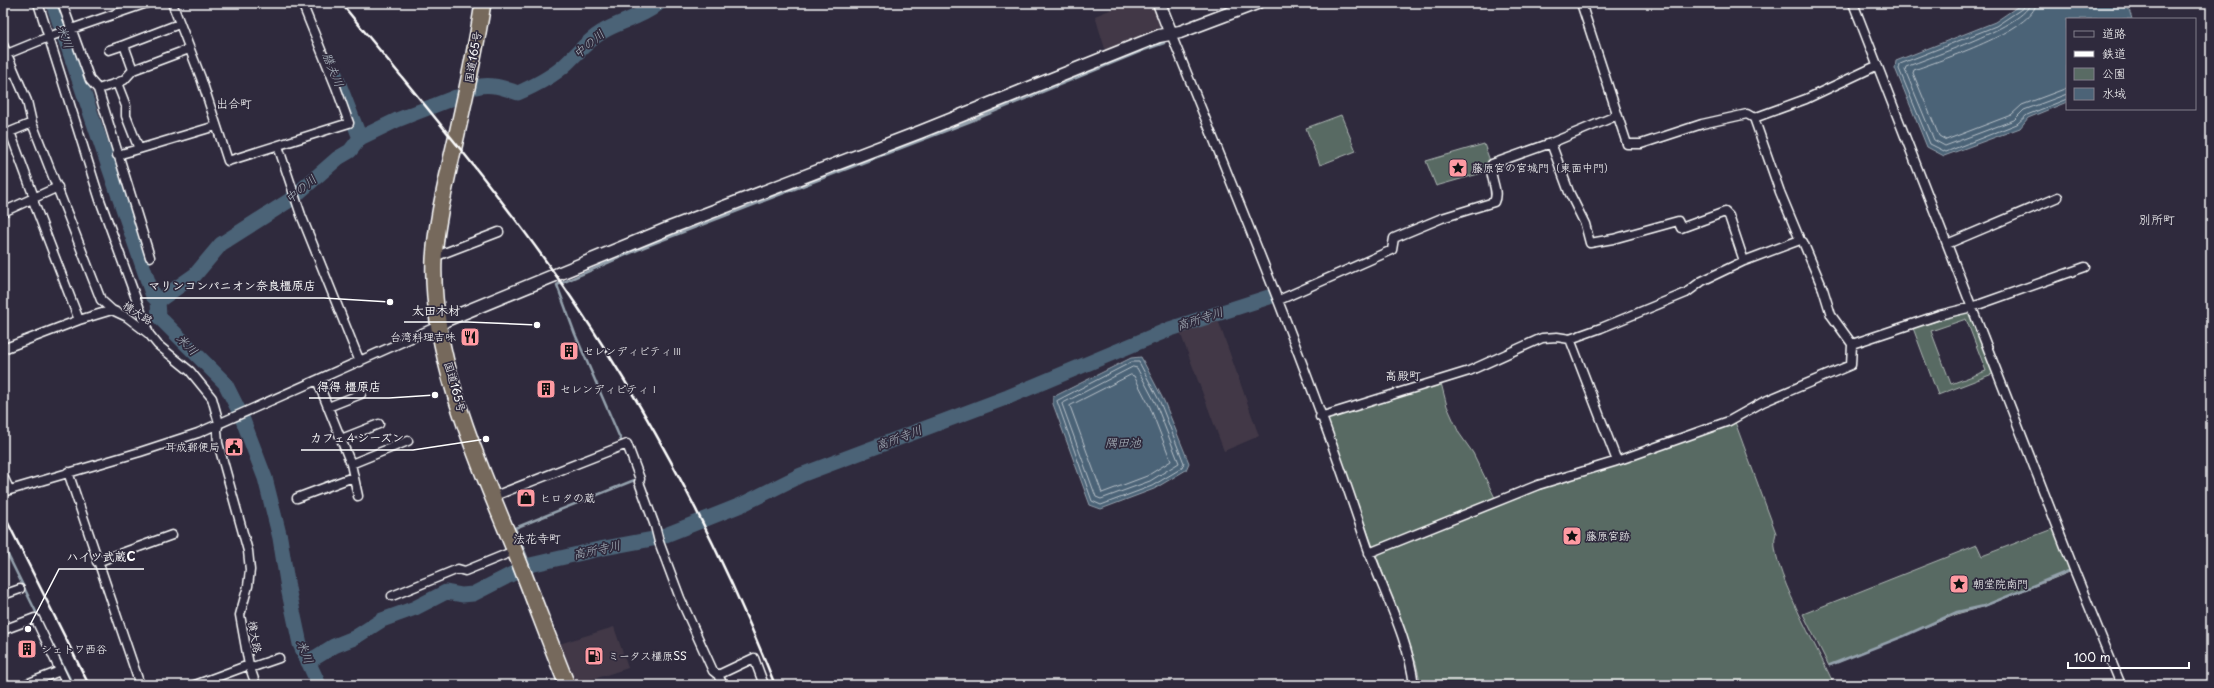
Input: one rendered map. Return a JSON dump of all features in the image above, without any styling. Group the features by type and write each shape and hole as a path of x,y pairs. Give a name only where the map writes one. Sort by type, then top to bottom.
{"highway":[{"name":"国道165号","path":"483,3 471,77 445,192 434,258 434,294 438,326 451,378 492,497 567,685"}],"street":[{"path":"38,3 50,37 100,200 149,334"},
{"path":"62,3 70,29 90,80 98,89 117,155 150,257"},
{"path":"7,54 70,29 147,3"},
{"path":"172,3 179,24 202,78 228,161 349,123 302,3"},
{"path":"1159,3 1261,260 1279,300 1320,417 1348,489 1369,553 1411,661 1414,685"},
{"path":"3,476 6,491 140,452 198,432 360,362 438,326 446,320 672,227 920,132 1159,36 1180,32 1257,3"},
{"path":"1369,553 1538,485 1617,461 1729,421 1775,396 1851,365 1852,344 1831,315 1812,262 1803,242 1800,240 1780,192 1754,118 1747,114 1702,124 1641,144 1627,144 1580,3"},
{"path":"1854,3 1876,66 1972,307 2072,565 2121,685"},
{"path":"108,50 179,24"},
{"name":"横大路","path":"3,45 27,101 32,123 101,300 112,310 127,317 149,334 158,345 190,371 212,398 219,423 217,430 218,443 245,539 250,570 248,586 240,615 249,667 256,685"},
{"path":"124,45 133,70"},
{"path":"98,89 124,80 133,70 189,49"},
{"path":"1754,118 1806,99 1876,66"},
{"path":"3,76 14,71"},
{"path":"117,83 126,106 126,116 139,149"},
{"path":"1279,300 1392,250 1394,238 1442,218 1494,202 1497,197 1490,169 1492,164 1551,143 1611,118 1616,114"},
{"path":"32,123 10,132 34,197 34,203 78,320"},
{"path":"117,155 216,126"},
{"path":"1551,143 1569,192 1576,207 1579,208 1590,243 1613,239 1678,221 1680,228 1725,212 1729,216 1744,261"},
{"path":"278,146 301,215 360,362"},
{"path":"3,212 58,187"},
{"path":"1947,244 2058,197"},
{"path":"434,258 499,232"},
{"path":"1320,417 1469,371 1542,338 1557,337 1570,339 1630,317 1686,293 1702,281 1744,261 1800,240"},
{"path":"1852,344 1939,315 1972,307 2085,267"},
{"path":"3,349 78,320 112,310"},
{"path":"1570,339 1617,461"},
{"path":"317,380 351,464 358,496"},
{"path":"328,407 361,394"},
{"path":"341,439 379,424"},
{"path":"351,464 408,441"},
{"path":"492,497 627,444 640,479 639,482 658,538 680,598 713,671 718,675 723,685"},
{"path":"68,472 97,562 140,685"},
{"path":"297,498 354,477"},
{"path":"97,562 172,535"},
{"path":"392,596 458,569 465,571 514,550"},
{"path":"3,595 20,588"},
{"path":"3,630 35,618 67,685"},
{"path":"195,685 279,658"},
{"path":"718,675 754,658 764,685"},
{"path":"24,685 60,671"}],"shaded area":[{"path":"1127,3 1154,3 1161,23 1157,31 1106,52 1095,16"},
{"path":"1218,320 1259,436 1224,451 1180,332"},
{"name":"ミータス橿原SS","path":"614,627 628,668 575,685 559,644"}],"green space":[{"path":"1341,115 1356,151 1320,165 1306,128"},
{"name":"藤原宮の宮城門（東面中門）","path":"1484,144 1490,161 1489,171 1436,186 1426,161"},
{"path":"1971,311 1995,373 1938,395 1913,328","holes":["1966,319 1986,371 1951,384 1931,331"]},
{"name":"藤原宮跡","path":"1441,383 1447,406 1459,433 1473,453 1498,504 1735,422 1776,533 1775,546 1786,585 1834,685 1421,685 1416,663 1327,422 1329,417"},
{"name":"朝堂院南門","path":"2055,528 2072,571 1983,607 1960,613 1829,666 1803,614 1977,545 1982,556"}],"water":[{"path":"2023,3 2127,3 2132,18 2066,18 2066,102 2028,118 2020,128 1944,156 1927,147 1895,68 1896,61 1995,22"},
{"name":"隅田池","path":"1141,357 1164,401 1189,463 1186,470 1154,489 1101,509 1090,505 1053,404 1053,397 1131,358"}],"waterway":[{"name":"米川","path":"53,3 153,296 158,301 159,317 225,383 241,415 265,478 280,538 288,588 300,644 319,685"},
{"name":"中の川","path":"476,87 492,86 518,93 543,81 560,69 587,43 602,32 646,12 659,3"},
{"path":"623,445 575,334 557,285 644,247 971,121 1164,43"},
{"name":"膳夫川","path":"335,74 360,138"},
{"name":"中の川","path":"158,301 195,275 221,244 290,200 338,158 350,151 360,138 397,120 456,97"},
{"name":"高所寺川","path":"526,566 599,549 658,538 741,505 801,475 1008,397 1170,329 1269,297"},
{"path":"530,565 515,528 637,479"},
{"path":"3,545 39,618"},
{"path":"1830,665 1904,636 1957,612 1984,606 2071,570"},
{"name":"高所寺川","path":"308,662 334,646 354,638 382,620 415,608 446,592 462,595 473,594 516,572"},
{"path":"44,628 73,685"}],"railway":[{"path":"341,3 433,114 522,228 577,306 606,351 661,443 686,490 733,586 775,685"},
{"path":"3,513 89,685"}],"place":[{"name":"藤原宮の宮城門（東面中門）","path":"1458,168"},
{"name":"マリンコンパニオン奈良橿原店","path":"390,302"},
{"name":"太田木材","path":"537,325"},
{"name":"台湾料理吉味","path":"470,337"},
{"name":"セレンディピティⅢ","path":"569,351"},
{"name":"セレンディピティⅠ","path":"546,389"},
{"name":"得得 橿原店","path":"435,395"},
{"name":"カフェ４シーズン","path":"486,439"},
{"name":"耳成郵便局","path":"234,447"},
{"name":"ヒロタの蔵","path":"526,498"},
{"name":"藤原宮跡","path":"1572,536"},
{"name":"朝堂院南門","path":"1959,584"},
{"name":"ハイツ武蔵C","path":"28,629"},
{"name":"シェトワ西谷","path":"27,649"},
{"name":"ミータス橿原SS","path":"594,656"}],"district":[{"name":"出合町","path":"234,104"},
{"name":"別所町","path":"2157,220"},
{"name":"高殿町","path":"1403,376"},
{"name":"法花寺町","path":"537,539"}]}
